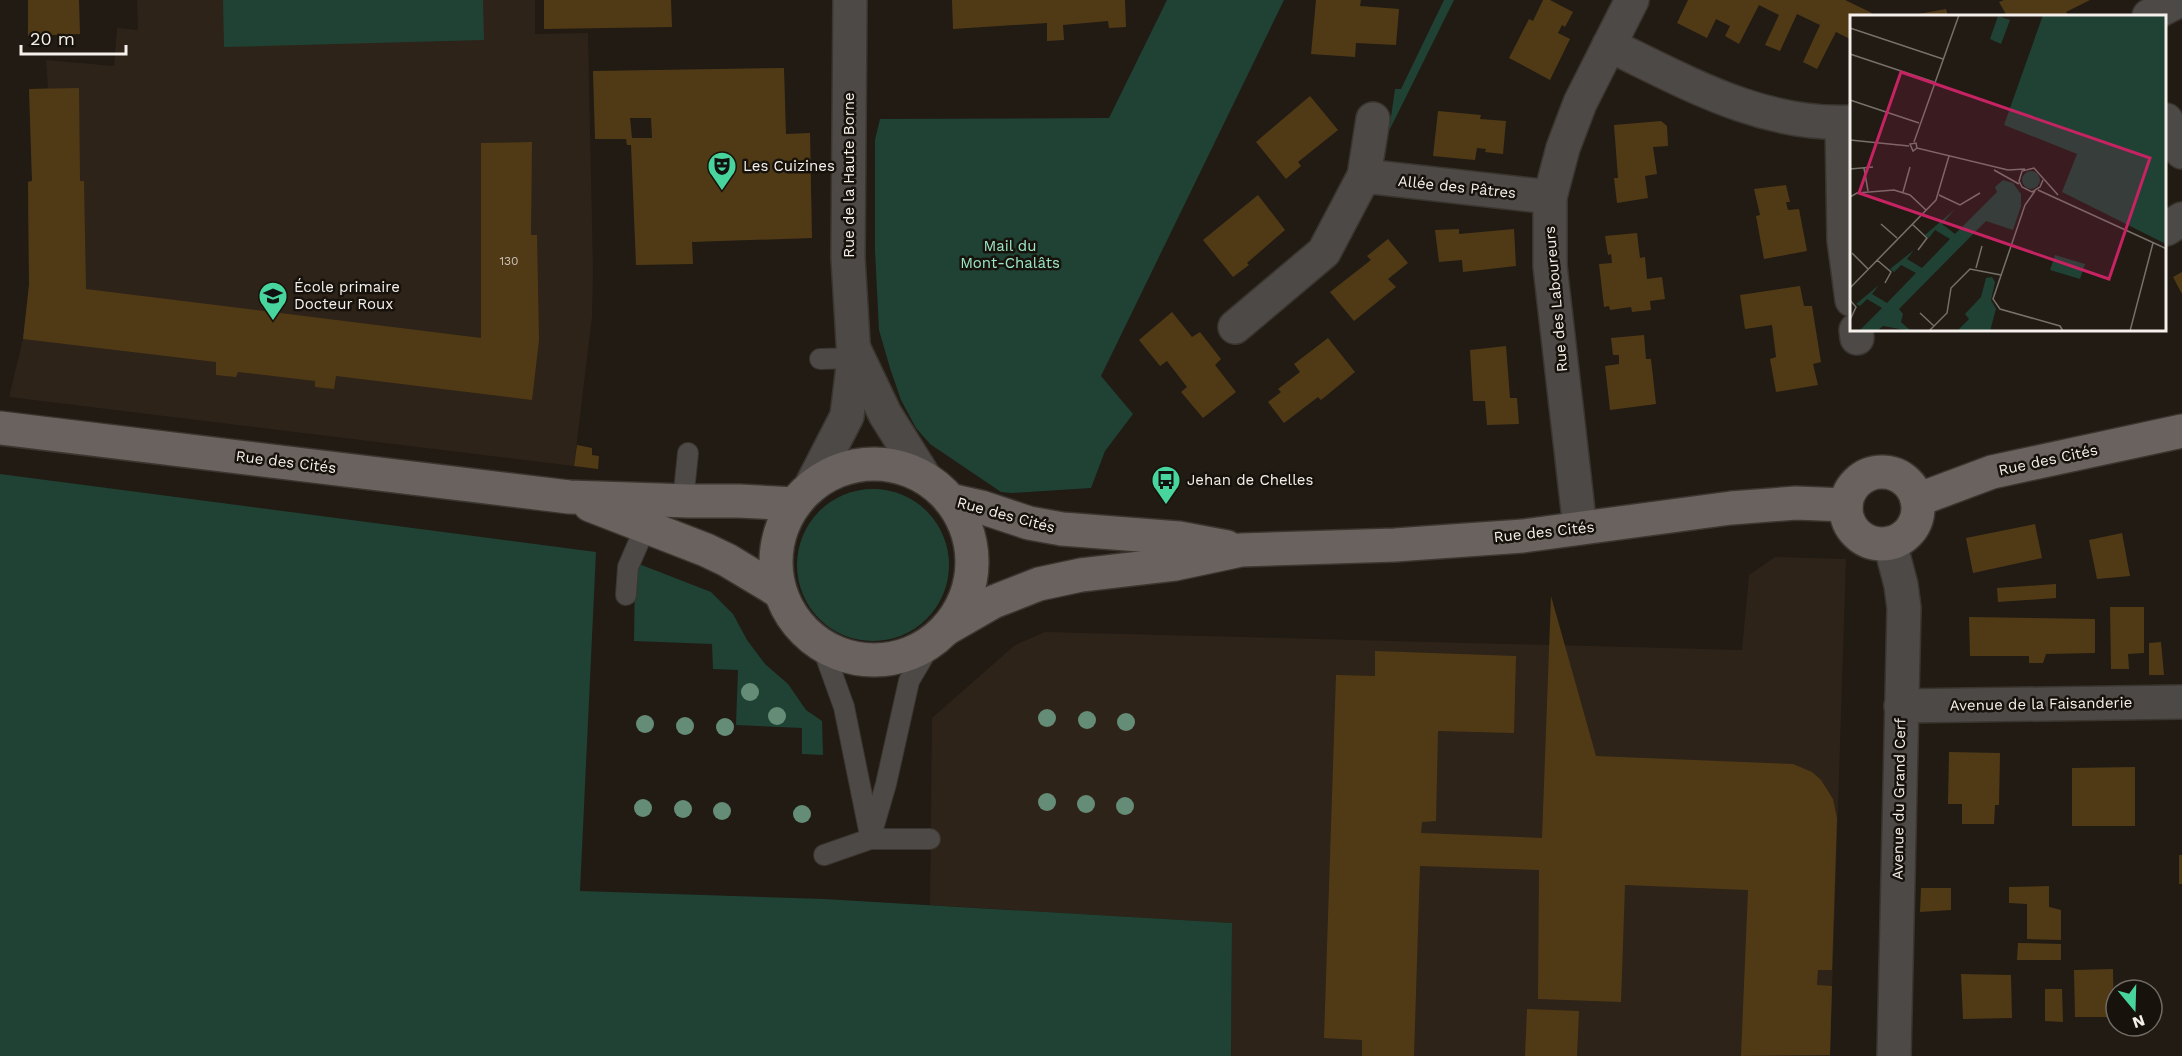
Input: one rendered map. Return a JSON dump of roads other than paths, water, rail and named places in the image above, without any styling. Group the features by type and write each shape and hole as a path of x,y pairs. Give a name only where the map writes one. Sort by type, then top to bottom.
{"street":[{"name":"Rue de la Haute Borne","path":"803,496 848,416 854,354 848,258 850,0"},
{"name":"Rue des Laboureurs","path":"1580,528 1550,266 1550,197 1575,114 1632,0"},
{"path":"2151,15 2180,0"},
{"path":"1609,45 1725,100 1753,110 1804,120 1847,123 1850,270"},
{"path":"1235,327 1324,252 1364,177 1373,119"},
{"path":"2167,122 2182,152"},
{"name":"Allée des Pâtres","path":"1364,177 1550,197"},
{"path":"2167,228 2182,219"},
{"name":"Rue de la Haute Borne","path":"854,354 885,414 924,478"},
{"name":"Rue des Cités","path":"0,428 572,497 739,501 803,496"},
{"name":"Rue des Cités","path":"1917,500 1992,472 2182,431"},
{"path":"866,465 896,467 924,478 939,488 950,500 965,524 972,551 971,579 962,606 939,635 907,655 878,661 849,657 822,646 804,631 790,613 780,592 776,561 781,531 803,496 836,472 866,465"},
{"path":"1885,472 1906,481 1917,500 1918,513 1914,525 1906,535 1890,543 1871,543 1860,538 1847,517 1848,494 1854,484 1874,473 1885,472"},
{"name":"Rue des Cités","path":"572,497 727,560 780,592"},
{"name":"Rue des Cités","path":"950,500 981,507 1029,523 1062,529 1179,538 1241,550"},
{"name":"Rue des Cités","path":"939,635 993,602 1039,584 1081,575 1175,564 1241,550 1395,545 1523,536 1731,508 1796,503 1846,505"},
{"name":"Avenue du Grand Cerf","path":"1890,543 1901,585 1904,608 1894,1056"},
{"name":"Avenue de la Faisanderie","path":"1901,706 2182,702"}],"lane":[{"path":"820,359 854,354"},
{"path":"683,501 688,453"},
{"path":"626,595 628,567 645,528"},
{"path":"870,838 886,784 909,681 939,635"},
{"path":"822,646 844,707 870,838"},
{"path":"824,855 870,838 930,839"}],"place":[{"name":"Les Cuizines","path":"722,192"},
{"name":"École primaire Docteur Roux","path":"273,322"},
{"name":"Jehan de Chelles","path":"1166,506"}],"park label":[{"name":"Mail du Mont-Chalâts","path":"1010,254"}]}
